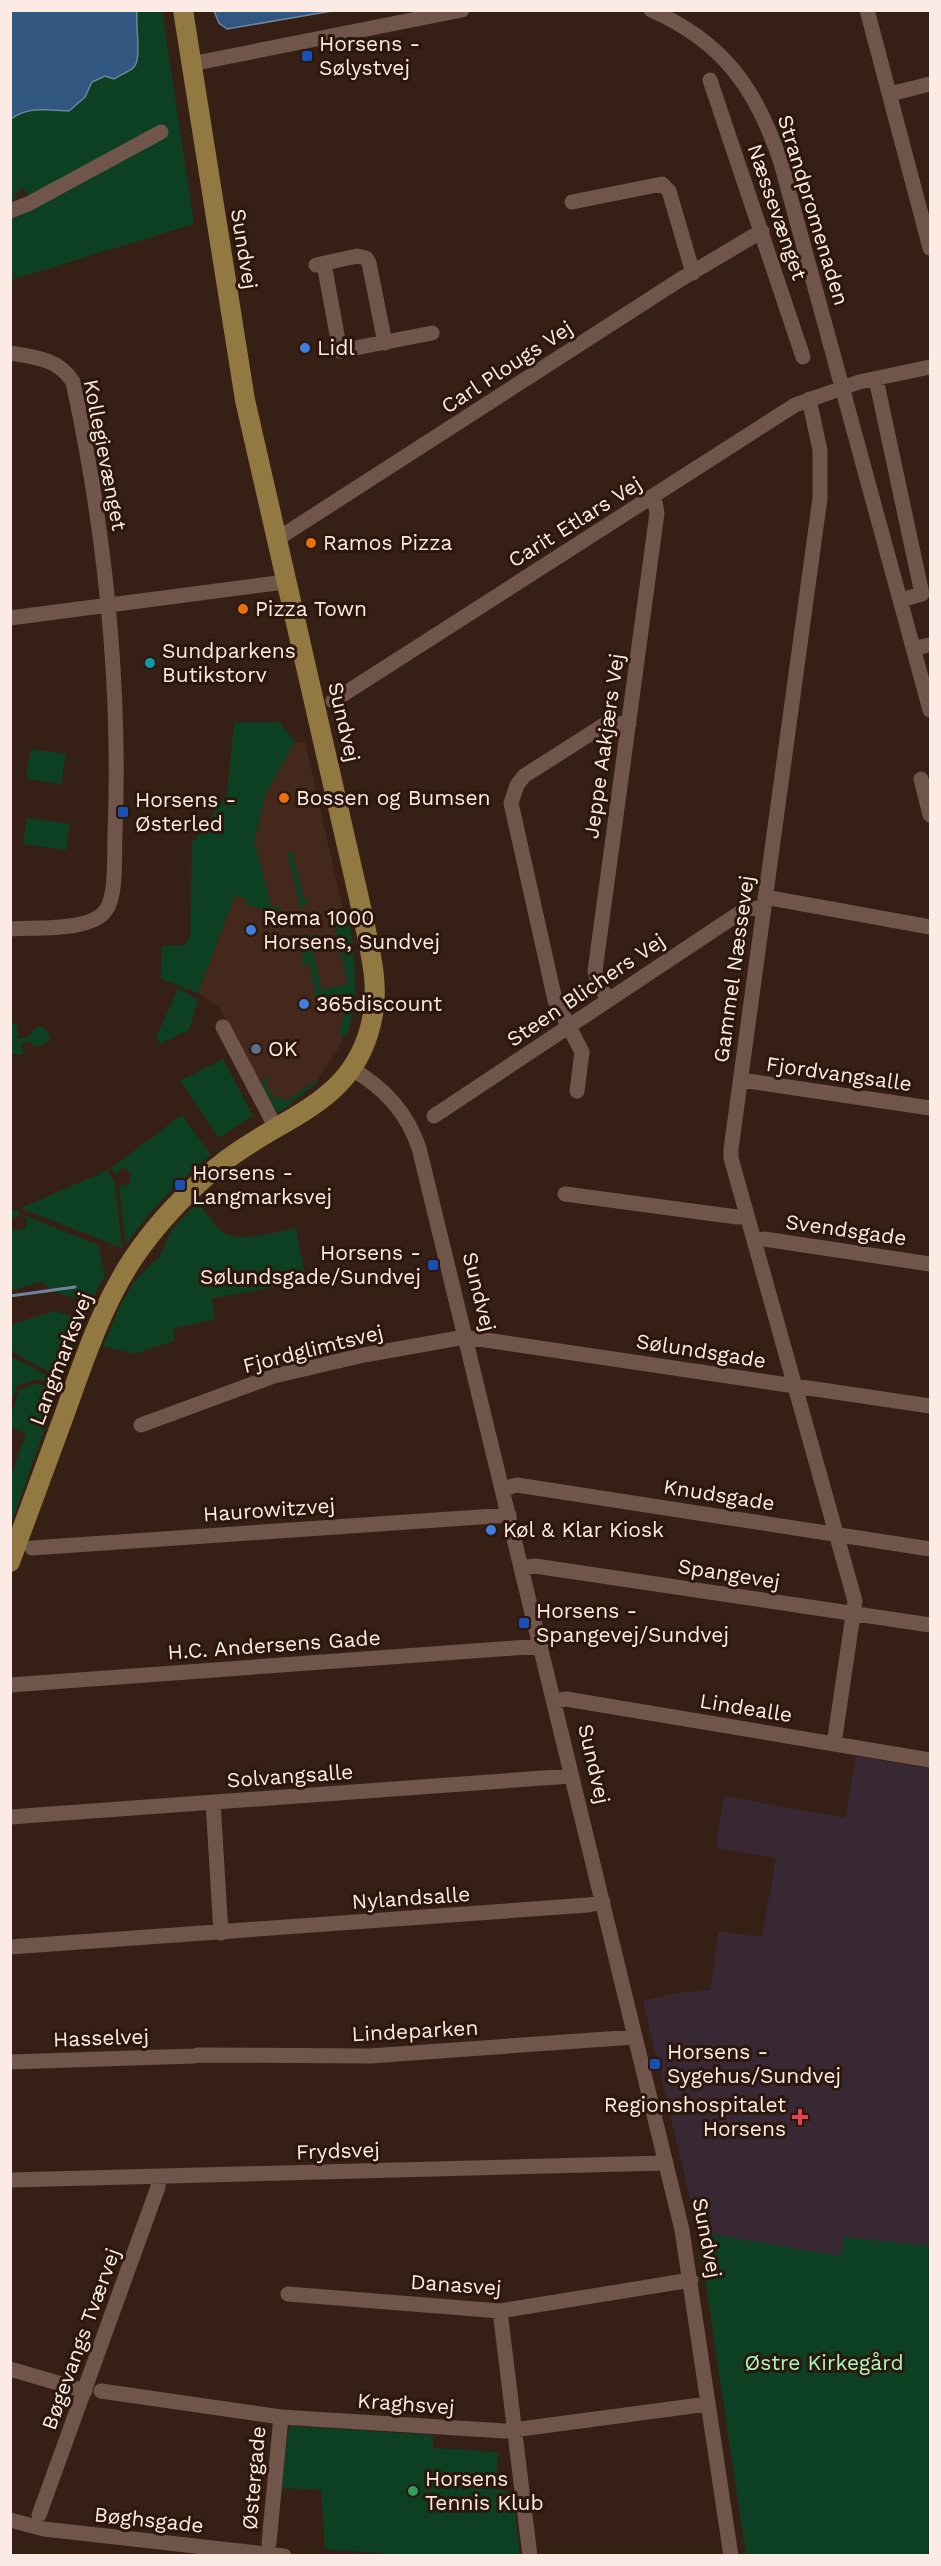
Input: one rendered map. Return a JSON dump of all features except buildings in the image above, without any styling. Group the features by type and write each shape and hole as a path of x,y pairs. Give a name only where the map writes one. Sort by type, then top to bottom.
{"main road":[{"name":"Sundvej","path":"183,10 245,400 274,537 316,706 363,916 375,987 369,1033 352,1069"},
{"name":"Langmarksvej","path":"10,1562 99,1320 116,1287 155,1230 193,1187 226,1160 312,1108 352,1069"}],"street":[{"path":"191,64 462,10"},
{"path":"867,10 930,248"},
{"name":"Strandpromenaden","path":"656,13 697,36 722,56 754,96 771,133 782,163 930,710"},
{"name":"Næssevænget","path":"710,80 803,357"},
{"path":"890,94 930,84"},
{"path":"10,211 28,204 161,132"},
{"path":"572,202 662,184 669,191 693,273"},
{"name":"Carl Plougs Vej","path":"274,537 285,534 309,519 762,231"},
{"path":"385,343 369,263 366,258 357,256 320,265 340,351 385,343 432,333"},
{"name":"Kollegievænget","path":"10,353 45,359 67,372 73,382 94,495 109,605 116,732 116,808 110,901 100,917 83,925 10,929"},
{"path":"843,387 930,367"},
{"path":"876,379 922,594 901,600"},
{"name":"Carit Etlars Vej","path":"333,701 795,405 843,387"},
{"name":"Gammel Næssevej","path":"809,399 820,450 822,482 731,1158 855,1601 834,1744"},
{"name":"Jeppe Aakjærs Vej","path":"608,999 598,985 595,971 657,513 654,496"},
{"path":"10,618 285,582"},
{"path":"914,648 930,645"},
{"path":"577,1091 582,1052 553,993 511,811 512,795 524,776 602,726 614,723 629,724"},
{"path":"921,779 930,815"},
{"path":"764,903 930,927"},
{"name":"Steen Blichers Vej","path":"434,1116 744,910 764,903"},
{"path":"223,1027 276,1128"},
{"name":"Sundvej","path":"352,1069 370,1080 392,1100 405,1116 414,1135 522,1568 666,2163 691,2280 731,2556"},
{"name":"Fjordvangsalle","path":"741,1080 930,1108"},
{"path":"565,1194 737,1217 747,1216"},
{"name":"Svendsgade","path":"755,1241 764,1239 930,1264"},
{"name":"Sølundsgade","path":"465,1337 930,1406"},
{"name":"Fjordglimtsvej","path":"141,1425 274,1376 364,1355 465,1337"},
{"name":"Knudsgade","path":"502,1489 517,1485 930,1549"},
{"name":"Haurowitzvej","path":"32,1548 509,1515"},
{"name":"Spangevej","path":"522,1568 535,1566 930,1625"},
{"name":"H.C. Andersens Gade","path":"10,1685 541,1646"},
{"name":"Lindealle","path":"554,1701 566,1699 930,1760"},
{"name":"Solvangsalle","path":"10,1817 572,1776"},
{"path":"213,1803 221,1933"},
{"name":"Nylandsalle","path":"10,1947 221,1933 603,1902"},
{"name":"Lindeparken","path":"195,2056 370,2056 635,2037"},
{"name":"Hasselvej","path":"10,2062 195,2056"},
{"name":"Frydsvej","path":"10,2180 666,2163"},
{"name":"Bøgevangs Tværvej","path":"39,2515 158,2187 158,2177"},
{"name":"Danasvej","path":"288,2294 500,2311 691,2280"},
{"path":"500,2311 530,2556"},
{"path":"10,2369 84,2391"},
{"name":"Kraghsvej","path":"101,2391 281,2417 515,2431 708,2404"},
{"name":"Østergade","path":"273,2552 281,2417"},
{"name":"Bøghsgade","path":"10,2520 44,2529 273,2552"}],"shaded area":[{"path":"305,741 351,946 345,1032 338,1049 315,1083 282,1108 273,1106 219,1007 198,993 253,848 266,793 293,744"},
{"name":"Regionshospitalet Horsens","path":"856,1756 930,1769 930,2246 845,2237 842,2256 698,2232 643,2001 677,1993 710,1990 719,1931 762,1937 776,1858 716,1848 724,1796 845,1818"}],"green space":[{"path":"11,11 162,11 194,224 11,280 10,217 33,208 24,188 15,193 17,198 11,204"},
{"path":"279,722 295,742 266,793 253,847 256,845 271,907 279,906 280,912 272,909 270,912 245,904 246,899 235,895 198,993 161,979 162,946 185,945 190,937 192,841 195,840 227,794 234,723"},
{"path":"31,749 66,754 61,784 26,779"},
{"path":"27,818 70,824 66,850 23,844"},
{"path":"292,851 304,899 311,898 301,909 287,852"},
{"path":"343,907 347,914 352,937 355,979 354,1004 347,1036 339,1034 345,1012 342,1011 343,1006 314,997 315,991 309,964 301,966 303,955 297,948 310,934 316,934 317,937 310,939 322,990 348,984 332,916 326,917 324,914"},
{"path":"178,988 198,1000 189,1030 161,1044 156,1038"},
{"path":"10,1021 18,1025 18,1039 28,1037 36,1027 46,1029 50,1038 48,1042 38,1047 27,1041 21,1045 24,1052 22,1055 11,1054"},
{"path":"223,1059 253,1116 219,1138 180,1081"},
{"path":"275,1075 265,1082 275,1100 282,1096 286,1102 315,1080 317,1083 280,1112 276,1111 262,1084 263,1080"},
{"path":"182,1115 211,1155 165,1196 126,1244 119,1186 129,1184 131,1178 128,1170 122,1167 116,1175 111,1168"},
{"path":"108,1170 115,1183 122,1248 21,1208"},
{"path":"198,1202 218,1228 233,1236 250,1237 296,1228 306,1282 212,1298 215,1319 173,1329 174,1341 133,1354 103,1346 120,1306 134,1282 156,1259 158,1260 171,1231"},
{"path":"17,1209 20,1216 11,1218 11,1210"},
{"path":"23,1215 98,1245 105,1275 92,1299 64,1295 46,1286 42,1281 11,1291 11,1225 15,1231 25,1229 27,1221"},
{"path":"54,1311 83,1319 62,1379 11,1351 11,1325"},
{"path":"11,1357 60,1383 36,1379 17,1386 11,1403"},
{"path":"37,1383 57,1394 11,1524 11,1476 26,1433 11,1427 11,1415 19,1390"},
{"name":"Østre Kirkegård","path":"698,2232 841,2256 844,2237 930,2246 930,2555 746,2555"},
{"name":"Horsens Tennis Klub","path":"291,2426 433,2435 433,2448 498,2452 496,2490 513,2492 520,2555 419,2556 325,2549 321,2490 282,2488 287,2436"}],"water":[{"path":"11,10 137,11 138,56 136,63 132,69 114,79 105,76 92,82 85,97 69,111 32,110 11,119"},
{"path":"214,10 332,11 227,29 219,23"}],"waterway":[{"path":"10,1296 75,1287"}],"place":[{"name":"Horsens - Sølystvej","path":"307,56"},
{"name":"Lidl","path":"305,348"},
{"name":"Ramos Pizza","path":"311,543"},
{"name":"Pizza Town","path":"243,609"},
{"name":"Sundparkens Butikstorv","path":"150,663"},
{"name":"Bossen og Bumsen","path":"284,798"},
{"name":"Horsens - Østerled","path":"123,812"},
{"name":"Rema 1000 Horsens, Sundvej","path":"251,930"},
{"name":"365discount","path":"304,1004"},
{"name":"OK","path":"256,1049"},
{"name":"Horsens - Langmarksvej","path":"180,1185"},
{"name":"Horsens - Sølundsgade/Sundvej","path":"433,1265"},
{"name":"Køl & Klar Kiosk","path":"491,1530"},
{"name":"Horsens - Spangevej/Sundvej","path":"524,1623"},
{"name":"Horsens - Sygehus/Sundvej","path":"655,2064"},
{"name":"Regionshospitalet Horsens","path":"800,2117"},
{"name":"Horsens Tennis Klub","path":"413,2491"}]}
